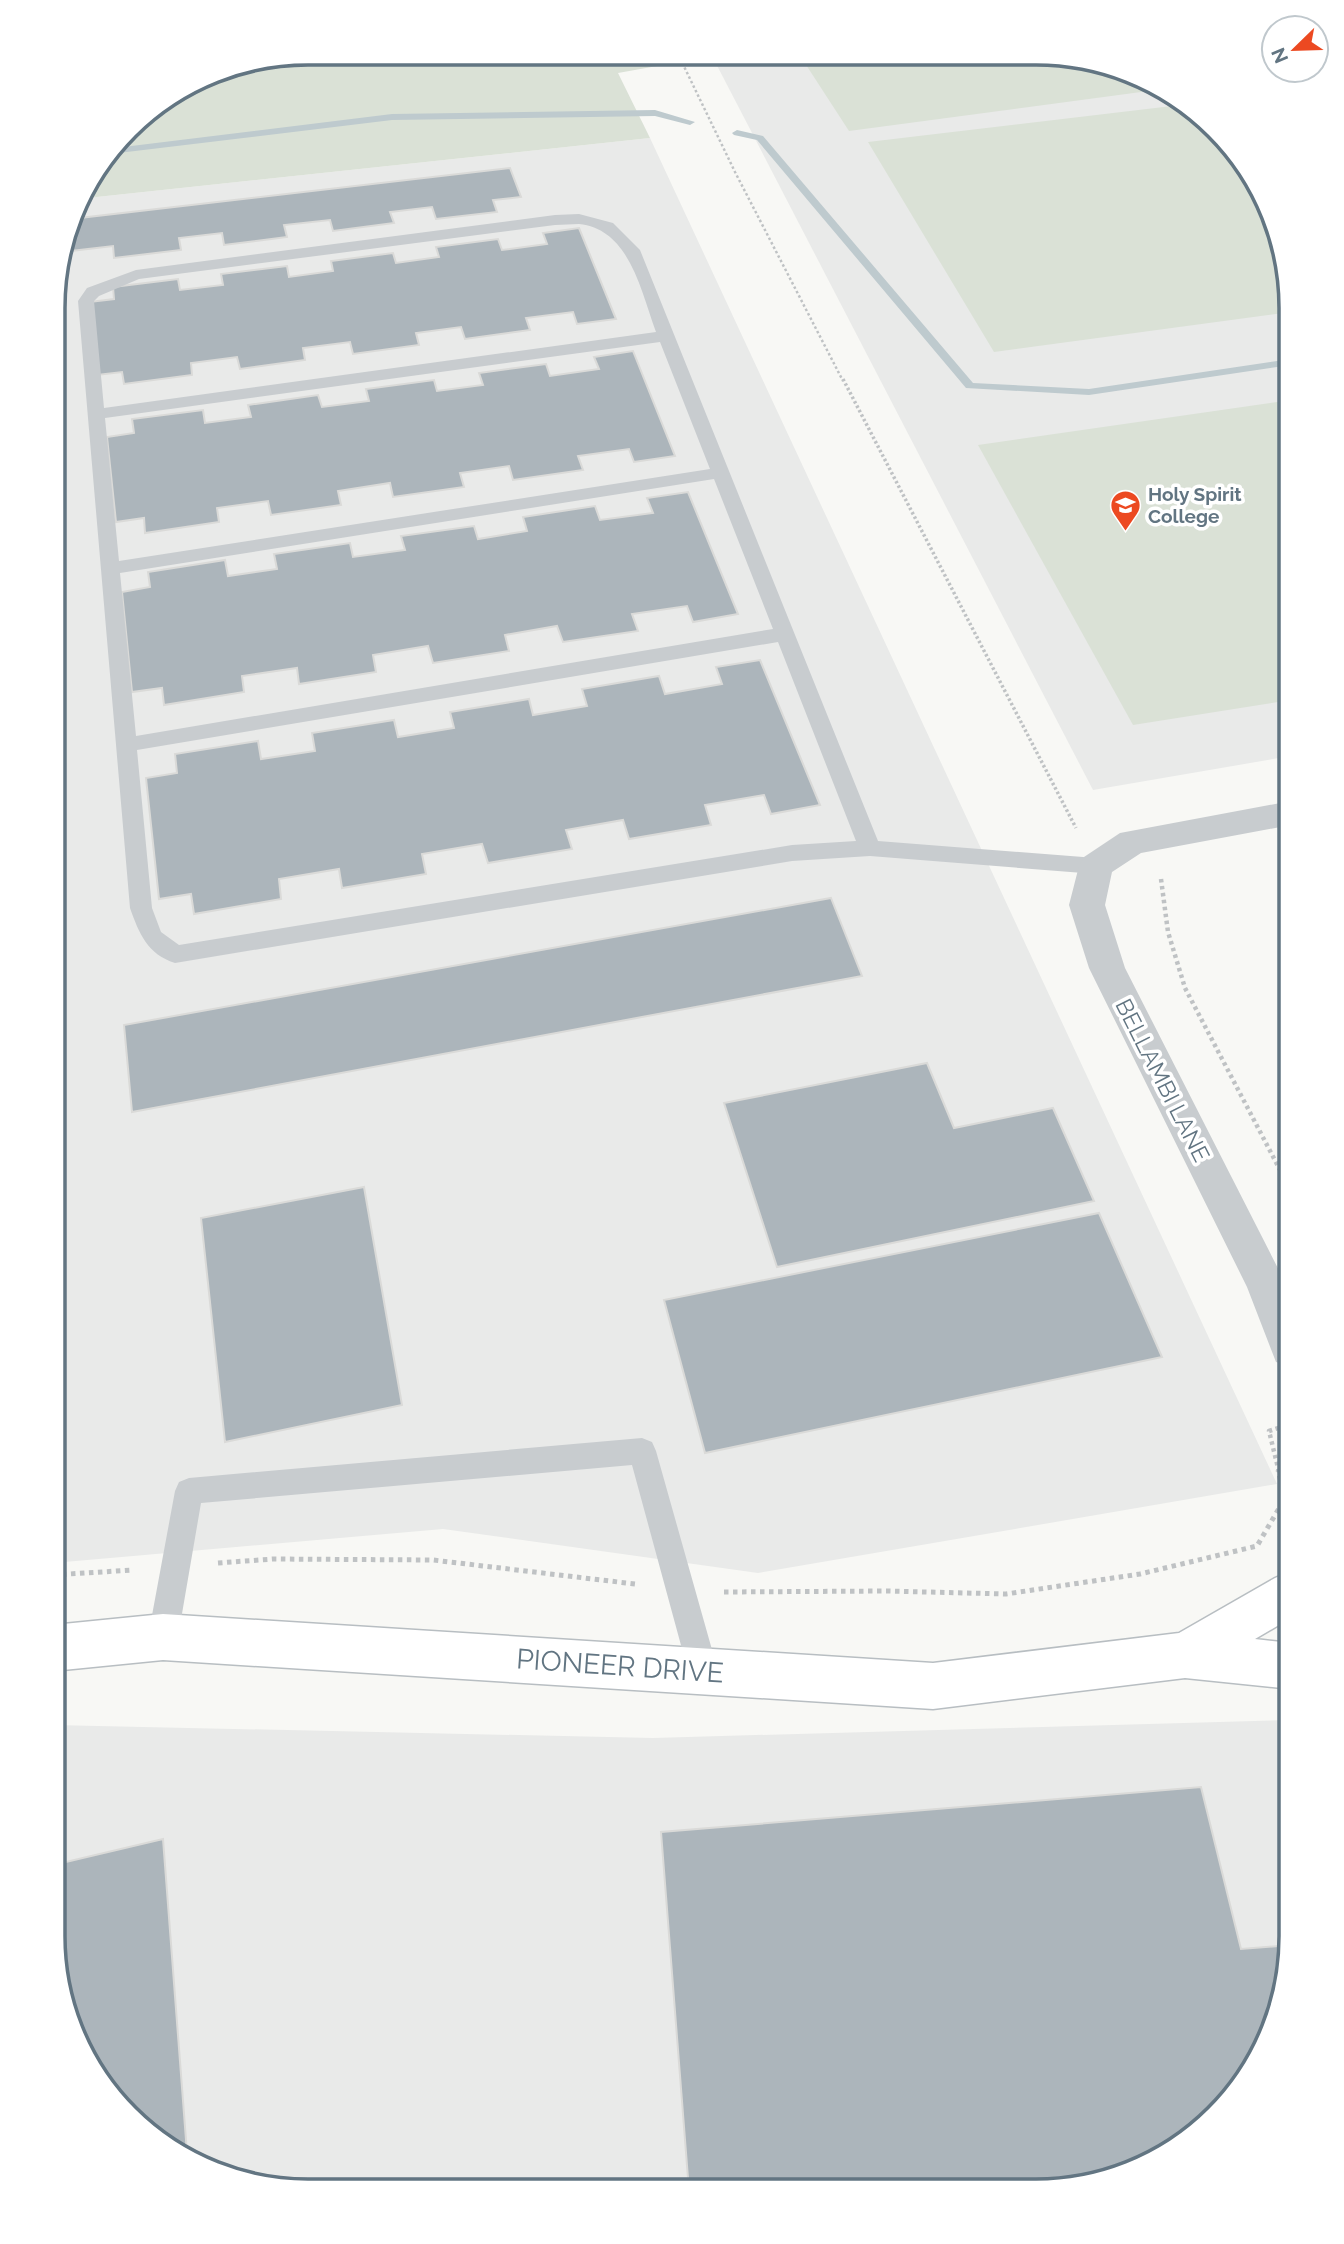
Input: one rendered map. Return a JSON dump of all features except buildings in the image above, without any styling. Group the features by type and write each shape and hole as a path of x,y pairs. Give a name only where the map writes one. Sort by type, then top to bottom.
{"main road":[{"name":"PIONEER DRIVE","path":"1185,1655 1279,1600"},
{"name":"PIONEER DRIVE","path":"65,1647 163,1637 933,1686 1185,1655 1279,1665"}],"street":[{"path":"1096,866 1132,842 1279,816"},
{"name":"BELLAMBI LANE","path":"1096,866 1087,905 1107,968 1279,1302"}],"lane":[{"path":"870,848 632,250 620,235 607,225 591,219 555,220 136,275 93,292 86,301 141,908 152,937 175,954 792,853 870,848 1096,866"},
{"path":"96,414 666,337"},
{"path":"111,568 720,473"},
{"path":"127,745 785,634"},
{"path":"163,1637 189,1491 642,1451 703,1671"}],"path":[{"path":"682,65 735,172 1096,866 1160,878 1168,932 1185,988 1279,1168"},
{"path":"1279,1428 1269,1431 1279,1473"},
{"path":"65,1574 273,1559 433,1560 681,1590 1006,1594 1140,1574 1226,1556 1257,1546 1279,1508"}],"shaded area":[{"path":"292,65 663,65 618,73 650,138 91,198 125,147 147,125 186,97 230,78 260,69"},
{"name":"Holy Spirit College","path":"717,65 1036,65 1099,73 1158,97 1184,115 1208,136 1247,186 1271,245 1279,292 1279,758 1093,790"},
{"path":"806,65 1068,67 1099,73 1146,91 849,131"},
{"path":"1171,106 1208,136 1247,186 1261,215 1275,260 1279,314 994,352 868,142"},
{"path":"650,138 1277,1484 758,1573 443,1529 65,1562 65,308 69,260 91,198"},
{"path":"1279,402 1279,702 1133,725 978,445"},
{"path":"1279,1720 1279,1952 1271,1999 1247,2058 1208,2108 1184,2129 1158,2147 1129,2161 1084,2175 1052,2179 308,2179 245,2171 186,2147 136,2108 97,2058 78,2014 69,1984 65,1952 65,1725 653,1738"}],"waterway":[{"path":"123,150 392,117 655,113 690,122"},
{"path":"737,133 760,138 970,386 1089,392 1279,364"}],"place":[{"name":"Holy Spirit College","path":"1125,532"}]}
